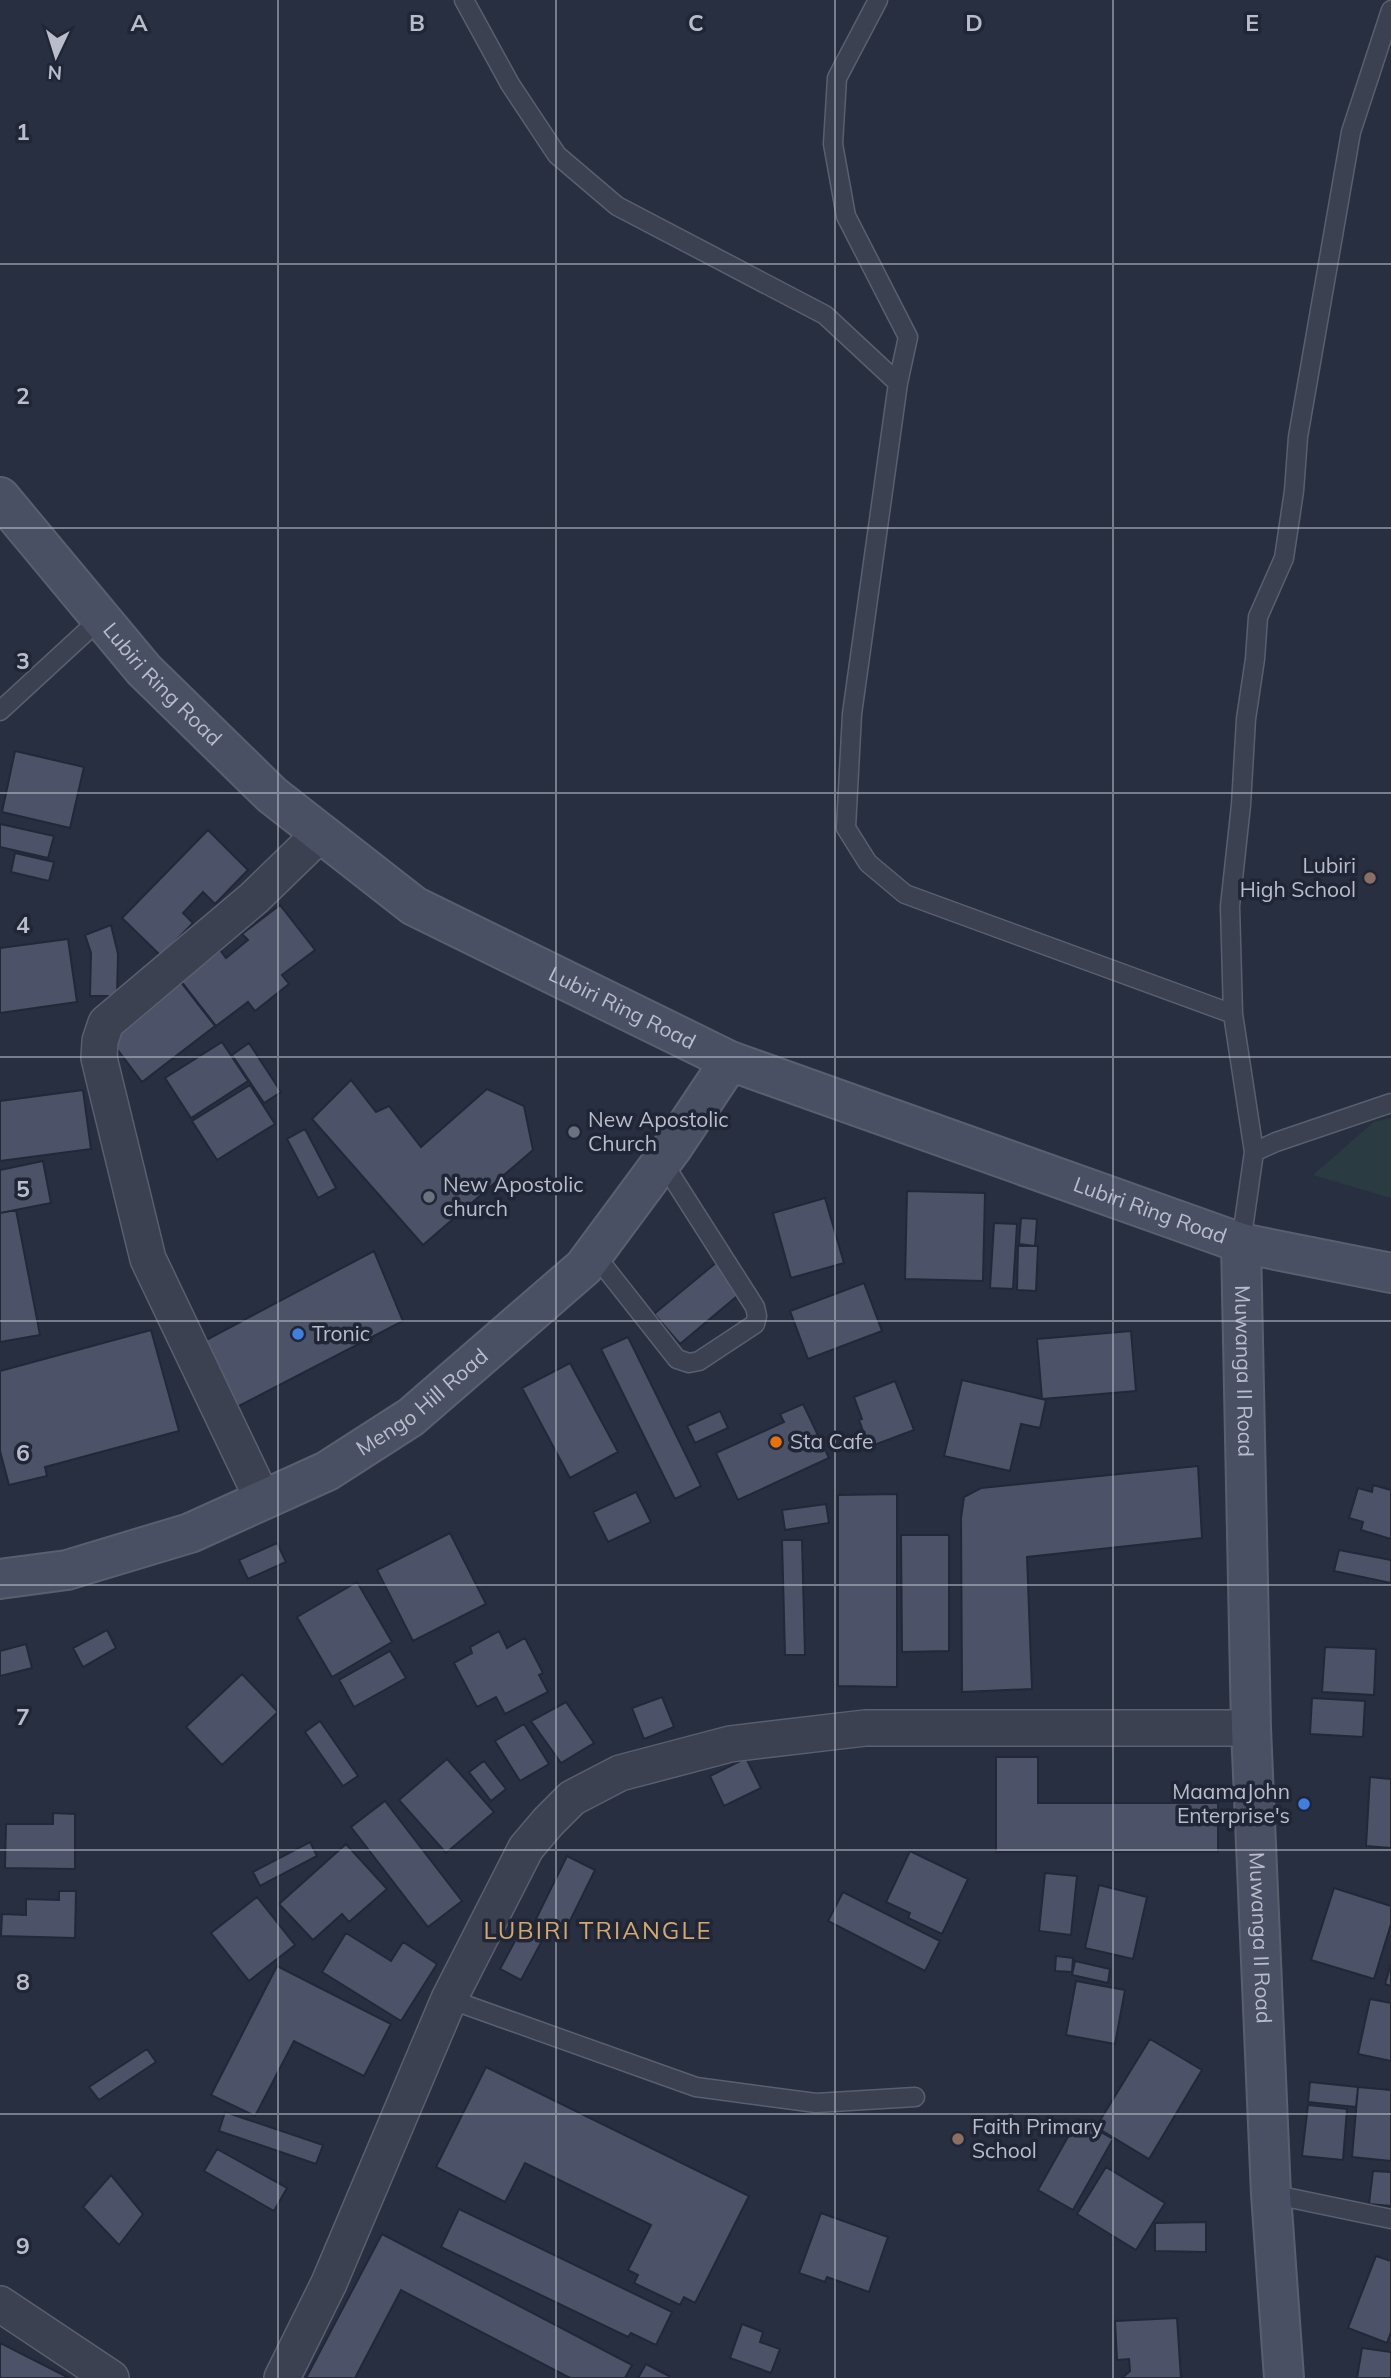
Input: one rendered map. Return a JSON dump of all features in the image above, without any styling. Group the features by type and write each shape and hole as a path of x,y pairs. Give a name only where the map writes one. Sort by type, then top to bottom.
{"main road":[{"name":"Lubiri Ring Road","path":"0,497 144,670 272,795 414,906 730,1061 1241,1243 1391,1273"},
{"name":"Mengo Hill Road","path":"0,1579 67,1570 190,1533 327,1471 411,1417 595,1255 730,1061"},
{"name":"Muwanga II Road","path":"1241,1243 1251,1728 1271,2194 1284,2378"}],"street":[{"path":"263,1500 148,1259 99,1058 100,1041 106,1023 254,898 321,833"},
{"path":"282,2378 328,2283 449,1999 526,1848 572,1798 620,1773 730,1744 865,1728 1251,1728"},
{"path":"0,2304 111,2378"}],"lane":[{"path":"464,0 510,83 557,155 617,206 825,315 898,383"},
{"path":"878,0 838,78 833,144 846,216 908,337 898,383 852,714 846,828 868,863 905,894 1233,1014"},
{"path":"1241,1243 1254,1153 1233,1014 1230,906 1241,805 1246,719 1258,617 1283,558 1294,491 1298,437 1351,132 1391,10"},
{"path":"0,711 101,618"},
{"path":"1254,1153 1276,1142 1391,1103"},
{"path":"595,1255 677,1359 689,1363 699,1361 755,1324 755,1307 662,1161"},
{"path":"449,1999 696,2087 816,2103 915,2097"},
{"path":"1271,2194 1391,2219"}],"shaded area":[{"path":"1391,1118 1391,1198 1313,1175 1374,1122"}],"building":[{"path":"15,751 84,767 70,828 2,812"},
{"path":"0,824 54,836 48,858 0,847"},
{"path":"208,830 248,870 215,904 203,892 183,913 193,923 161,956 122,918"},
{"path":"15,853 54,862 49,881 11,872"},
{"path":"280,905 315,950 282,975 289,984 255,1011 248,1002 216,1026 181,981 220,950 226,958 248,940 242,934"},
{"path":"111,925 118,954 117,996 90,996 91,953 85,935"},
{"path":"68,939 77,1002 0,1013 0,948"},
{"path":"180,981 215,1026 142,1082 108,1037"},
{"path":"222,1042 248,1081 191,1118 165,1078"},
{"path":"249,1043 281,1092 264,1103 232,1055"},
{"name":"New Apostolic church","path":"351,1080 376,1112 389,1106 421,1147 487,1089 524,1106 533,1150 423,1245 312,1119"},
{"path":"250,1085 275,1124 217,1160 192,1121"},
{"path":"83,1090 91,1149 0,1161 0,1101"},
{"path":"305,1129 336,1188 318,1198 287,1139"},
{"path":"43,1161 51,1203 0,1213 0,1170"},
{"path":"907,1191 985,1193 983,1281 905,1279"},
{"path":"825,1198 844,1263 791,1278 773,1213"},
{"path":"16,1210 40,1335 0,1342 0,1213"},
{"path":"1021,1218 1037,1219 1035,1246 1019,1244"},
{"path":"994,1223 1017,1224 1013,1289 990,1288"},
{"path":"1018,1246 1038,1246 1036,1291 1017,1290"},
{"name":"Tronic","path":"374,1251 403,1321 229,1411 193,1347"},
{"path":"717,1262 742,1292 680,1344 654,1314"},
{"path":"864,1283 882,1331 808,1359 790,1311"},
{"path":"151,1330 179,1431 45,1467 47,1476 9,1485 0,1451 0,1371"},
{"path":"1131,1331 1136,1391 1042,1399 1037,1339"},
{"path":"628,1337 701,1486 675,1499 601,1349"},
{"path":"570,1363 618,1452 570,1478 522,1388"},
{"path":"962,1380 1046,1400 1040,1428 1021,1424 1010,1471 944,1456"},
{"path":"895,1381 914,1430 869,1447 854,1397"},
{"path":"803,1404 829,1458 738,1500 716,1453 784,1422 780,1414"},
{"path":"720,1411 728,1428 695,1443 687,1426"},
{"path":"1198,1466 1202,1538 1027,1557 1032,1689 962,1692 961,1518 964,1497 981,1488"},
{"path":"1373,1485 1391,1490 1391,1539 1361,1530 1363,1522 1349,1518 1358,1488 1372,1492"},
{"path":"636,1492 651,1522 608,1542 593,1512"},
{"path":"897,1494 897,1687 838,1686 838,1495"},
{"path":"826,1504 829,1523 785,1530 782,1510"},
{"path":"450,1533 486,1604 413,1641 377,1570"},
{"path":"901,1535 949,1535 949,1651 902,1652"},
{"path":"782,1540 802,1540 805,1655 785,1655"},
{"path":"277,1543 286,1562 248,1579 239,1560"},
{"path":"1339,1550 1391,1560 1391,1583 1334,1571"},
{"path":"357,1582 392,1642 332,1677 297,1617"},
{"path":"107,1630 116,1648 83,1667 73,1648"},
{"path":"499,1631 507,1648 525,1638 543,1673 539,1675 548,1692 505,1714 496,1697 477,1707 454,1663 472,1653 470,1647"},
{"path":"26,1644 32,1668 0,1676 0,1651"},
{"path":"1325,1647 1376,1649 1374,1695 1322,1692"},
{"path":"390,1651 406,1678 354,1707 339,1680"},
{"path":"242,1674 278,1712 222,1765 186,1727"},
{"path":"662,1697 674,1727 644,1739 632,1708"},
{"path":"1312,1698 1365,1701 1363,1737 1310,1734"},
{"path":"566,1702 594,1743 561,1763 531,1721"},
{"path":"320,1721 358,1776 343,1786 305,1732"},
{"path":"524,1724 549,1764 520,1781 495,1741"},
{"path":"996,1757 1038,1757 1038,1803 1218,1803 1218,1852 996,1852"},
{"path":"746,1758 761,1788 724,1806 710,1776"},
{"path":"447,1759 494,1812 446,1853 399,1800"},
{"path":"484,1761 506,1789 491,1801 469,1772"},
{"path":"1370,1777 1391,1779 1391,1848 1366,1846"},
{"path":"385,1801 462,1901 428,1927 351,1827"},
{"path":"53,1813 75,1814 75,1869 5,1868 6,1824 53,1824"},
{"path":"310,1842 317,1856 260,1886 253,1872"},
{"path":"346,1844 387,1889 349,1922 342,1914 313,1940 279,1904"},
{"path":"910,1851 968,1879 942,1934 908,1918 910,1913 886,1902"},
{"path":"567,1856 595,1870 562,1937 534,1923"},
{"path":"1045,1873 1077,1876 1071,1935 1039,1931"},
{"path":"1099,1885 1147,1897 1133,1959 1085,1948"},
{"path":"1334,1888 1391,1906 1391,1924 1374,1979 1311,1960"},
{"path":"59,1891 76,1891 75,1938 1,1936 2,1914 26,1915 26,1899 59,1900"},
{"path":"843,1892 940,1941 925,1971 828,1921"},
{"path":"257,1897 295,1945 249,1981 211,1933"},
{"path":"523,1926 544,1937 521,1980 500,1969"},
{"path":"346,1933 391,1961 403,1942 437,1964 401,2021 322,1972"},
{"path":"1056,1956 1073,1958 1072,1972 1055,1971"},
{"path":"1075,1961 1110,1969 1108,1983 1072,1975"},
{"path":"1391,1964 1391,1986 1385,1984"},
{"path":"277,1966 391,2024 364,2076 294,2041 255,2116 211,2095"},
{"path":"1076,1981 1125,1990 1115,2044 1066,2035"},
{"path":"1370,1999 1391,2003 1391,2061 1358,2054"},
{"path":"1150,2039 1202,2070 1149,2159 1096,2127"},
{"path":"147,2049 156,2062 99,2100 89,2087"},
{"path":"486,2067 749,2196 695,2303 684,2297 680,2305 634,2283 638,2275 628,2270 651,2225 525,2163 505,2202 436,2167"},
{"path":"1310,2082 1358,2087 1356,2107 1308,2102"},
{"path":"1358,2087 1391,2090 1391,2161 1352,2157"},
{"path":"1308,2105 1347,2109 1343,2160 1302,2156"},
{"path":"225,2112 323,2145 316,2164 219,2131"},
{"path":"1078,2119 1113,2139 1073,2210 1038,2190"},
{"path":"217,2149 287,2188 274,2211 204,2171"},
{"path":"1106,2167 1165,2203 1136,2250 1077,2214"},
{"path":"1373,2171 1391,2172 1391,2206 1369,2204"},
{"path":"111,2175 143,2214 119,2245 83,2207"},
{"path":"459,2209 672,2312 656,2345 631,2333 628,2337 441,2247"},
{"path":"821,2213 888,2237 869,2292 827,2277 825,2282 799,2273"},
{"path":"1206,2222 1206,2252 1155,2251 1155,2223"},
{"path":"382,2234 632,2365 625,2378 570,2378 401,2290 355,2378 306,2378"},
{"path":"1376,2256 1391,2261 1391,2332 1387,2343 1348,2328"},
{"path":"1177,2318 1181,2378 1122,2378 1130,2371 1129,2359 1117,2360 1115,2321"},
{"path":"742,2324 763,2332 760,2342 780,2349 771,2373 730,2358"},
{"path":"0,2343 69,2378 0,2378"},
{"path":"1362,2348 1391,2352 1391,2378 1357,2378"},
{"path":"646,2364 669,2376 638,2378"}],"place":[{"name":"Lubiri High School","path":"1370,878"},
{"name":"New Apostolic Church","path":"574,1132"},
{"name":"New Apostolic church","path":"429,1197"},
{"name":"Tronic","path":"298,1334"},
{"name":"Sta Cafe","path":"776,1442"},
{"name":"MaamaJohn Enterprise's","path":"1304,1804"},
{"name":"Faith Primary School","path":"958,2139"}],"district":[{"name":"LUBIRI TRIANGLE","path":"598,1931"}]}
